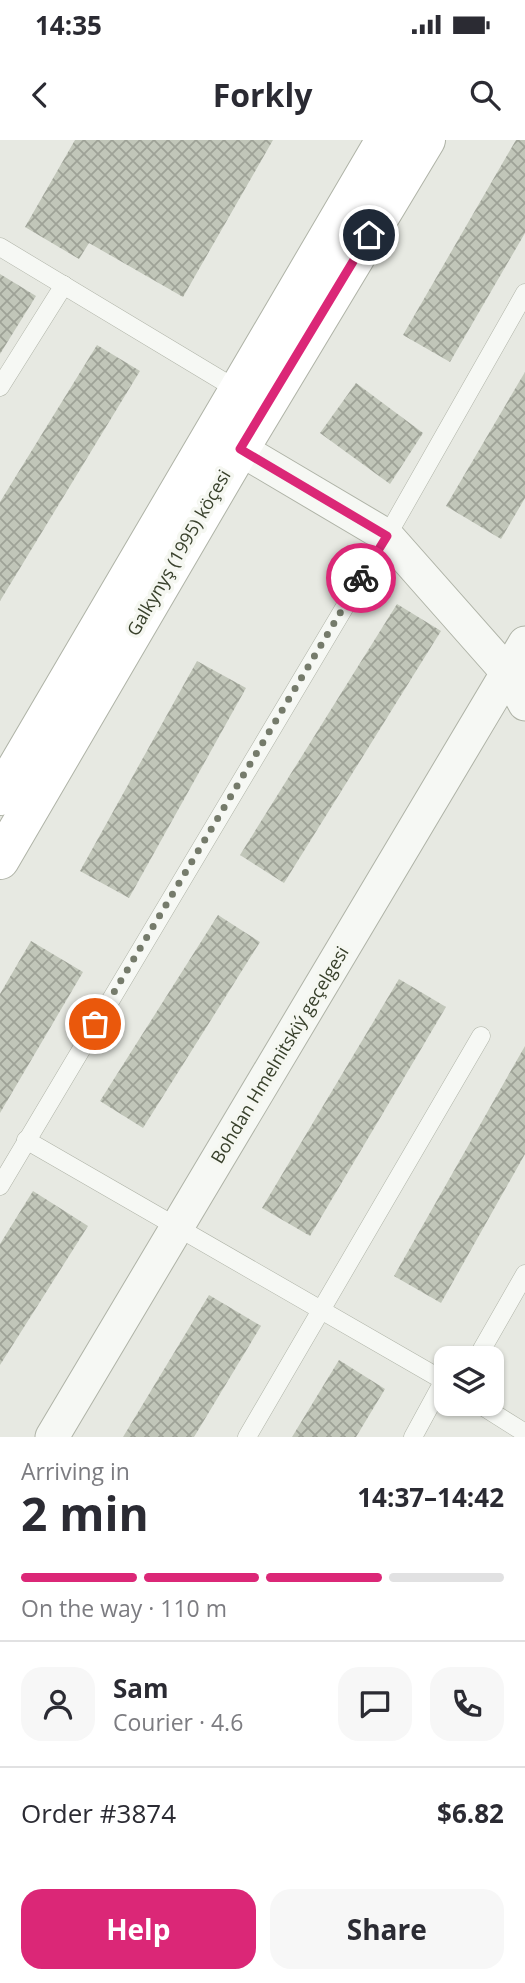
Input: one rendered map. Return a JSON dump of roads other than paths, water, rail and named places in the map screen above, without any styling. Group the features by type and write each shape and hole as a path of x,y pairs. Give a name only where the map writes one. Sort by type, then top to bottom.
{"main road":[{"name":"Galkynyş (1995) köçesi","path":"0,796 385,140"},
{"name":"Galkynyş (1995) köçesi","path":"0,860 240,449 426,140"}],"street":[{"path":"240,449 387,536 508,673 525,704"},
{"name":"Bohdan Hmelnitskiý geçelgesi","path":"52,1437 525,643"}],"lane":[{"path":"0,247 236,390"},
{"path":"0,387 64,285"},
{"path":"0,1185 387,536 525,293"},
{"path":"247,1437 481,1036"},
{"path":"26,1140 434,1375"},
{"path":"484,1346 525,1274"},
{"path":"413,1437 434,1400"},
{"path":"497,1416 523,1434"}]}
